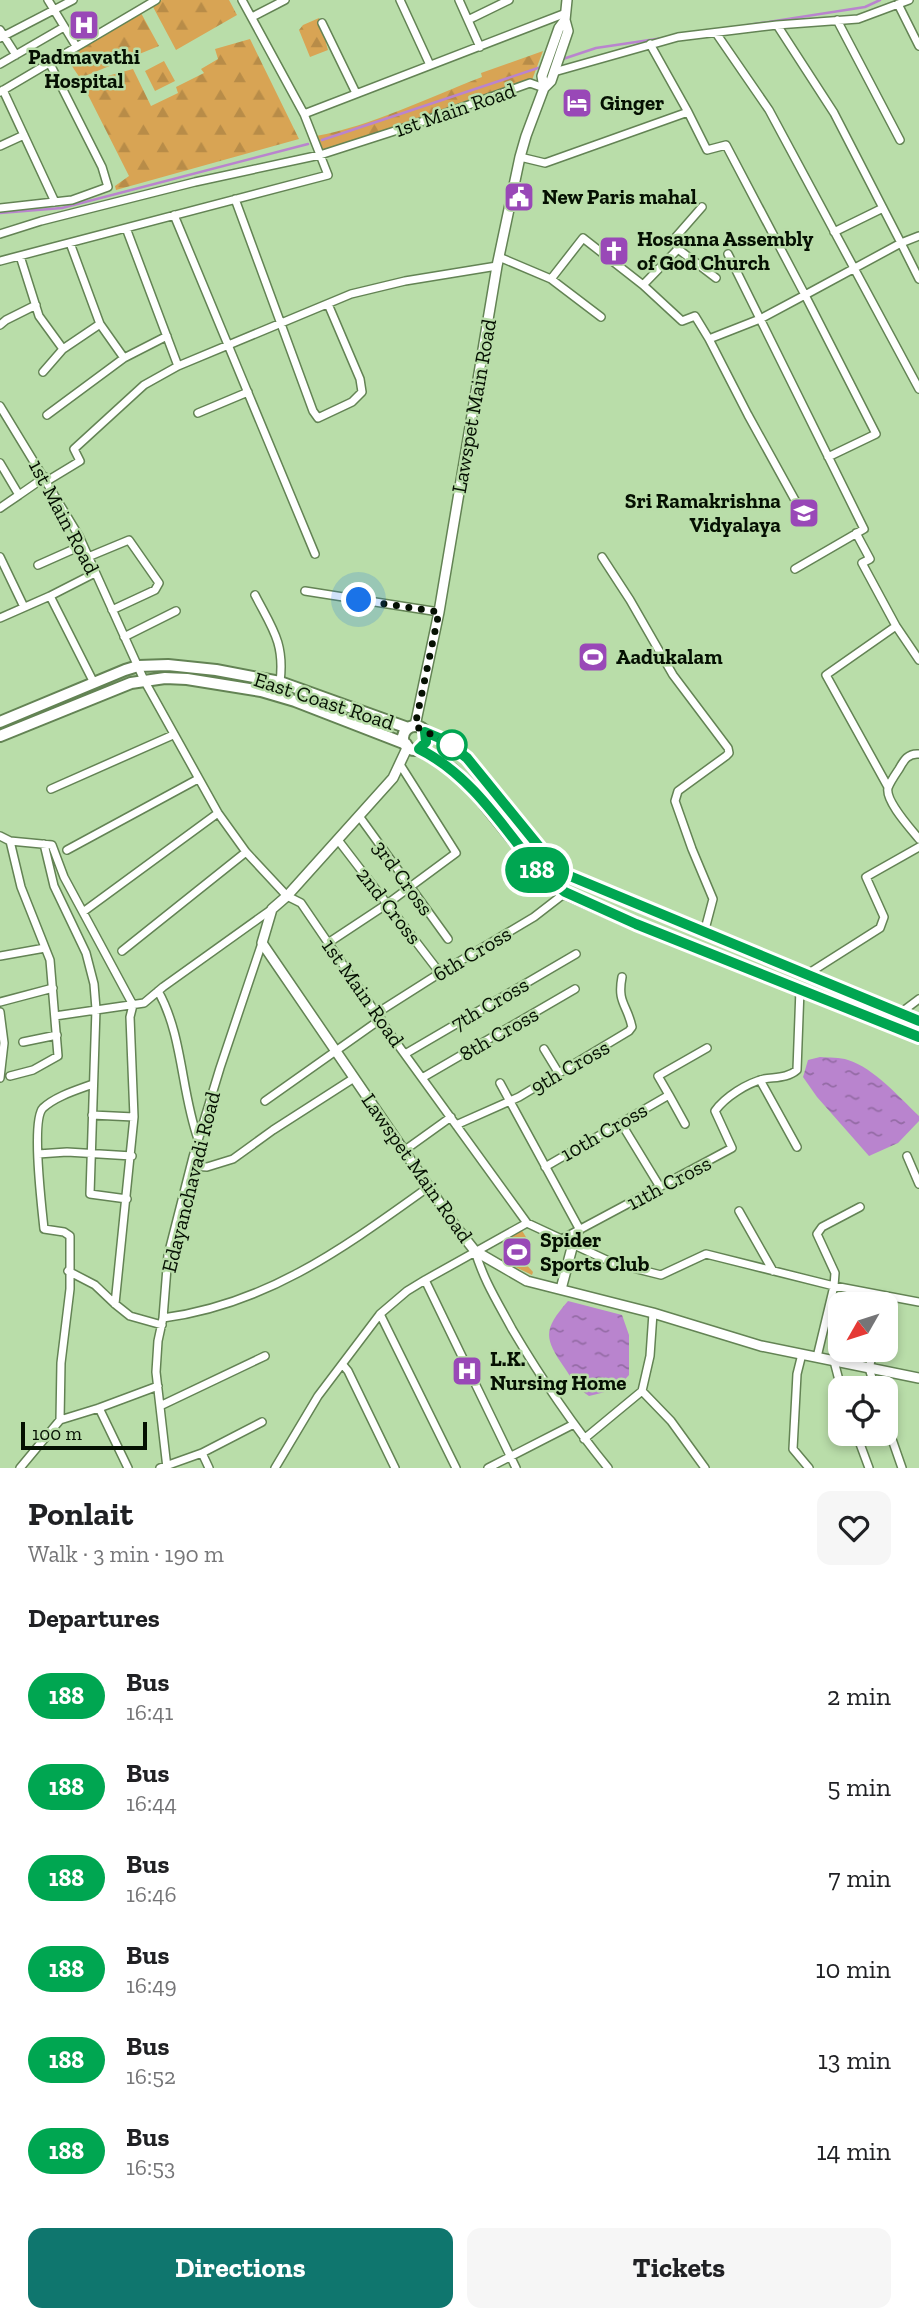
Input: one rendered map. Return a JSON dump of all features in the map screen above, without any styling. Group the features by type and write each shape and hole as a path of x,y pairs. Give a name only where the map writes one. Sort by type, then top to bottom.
{"highway":[{"name":"East Coast Road","path":"0,722 138,666 188,667 280,682 444,740 467,758 554,865 565,874 919,1021"},
{"name":"East Coast Road","path":"0,736 144,680 187,679 261,691 295,701 411,746 452,769 469,785 542,875 565,892 636,924 919,1037"},
{"name":"East Coast Road","path":"411,746 404,735 416,729"},
{"path":"411,746 426,742 416,729"}],"street":[{"path":"48,0 76,46"},
{"path":"16,55 1,35 73,0"},
{"path":"55,202 1,91 156,0"},
{"path":"0,261 328,175 304,114 242,0"},
{"path":"252,17 285,0"},
{"path":"400,0 430,65"},
{"path":"459,0 480,47"},
{"path":"468,20 509,0"},
{"path":"544,88 551,81 568,31 567,0"},
{"path":"554,72 678,37 858,19 909,0"},
{"path":"898,4 919,46"},
{"path":"304,114 430,65 566,17"},
{"path":"544,88 542,76 559,28 566,17"},
{"path":"837,20 900,140"},
{"path":"322,23 356,93"},
{"path":"777,25 834,113 919,279"},
{"path":"0,64 64,27"},
{"path":"716,33 769,110 919,389"},
{"path":"650,44 707,150 726,145 876,434 828,457"},
{"path":"0,208 72,200 108,187 102,167 50,62"},
{"name":"1st Main Road","path":"0,234 195,182 320,155 530,83 544,88"},
{"name":"Lawspet Main Road","path":"416,729 439,612 498,262 520,157 544,88"},
{"path":"520,157 545,163 688,112"},
{"path":"0,146 24,135"},
{"path":"235,199 280,324 318,418 352,402 362,392 360,379 328,304"},
{"path":"702,207 674,239 678,249 716,278"},
{"path":"834,232 883,208"},
{"path":"174,215 314,554"},
{"path":"126,228 178,366"},
{"path":"709,340 760,319 853,268 919,236"},
{"path":"551,279 583,238 643,285 682,321 695,316 802,511"},
{"path":"70,243 100,324 124,358"},
{"path":"643,285 678,249"},
{"path":"728,254 864,529 795,569"},
{"path":"20,256 39,316 63,349"},
{"path":"0,508 80,461 74,449 144,385 178,366 351,294 498,262 551,279 601,317"},
{"path":"0,325 36,305"},
{"path":"43,372 63,349 100,324"},
{"path":"47,415 124,358 167,336"},
{"path":"198,413 248,392"},
{"name":"1st Main Road","path":"0,406 83,545 144,680 218,813 246,852 287,896 301,902 405,1054 527,1223 613,1263 661,1275 706,1254 856,1292"},
{"path":"0,463 19,495"},
{"path":"856,533 870,559 862,563 896,626 919,660"},
{"path":"88,557 129,540 159,583 155,590 112,610"},
{"path":"38,565 83,545"},
{"path":"0,557 24,607"},
{"path":"601,557 630,600 673,675 728,748 729,753 726,756 675,796 692,849 713,899 704,933"},
{"path":"0,618 95,573"},
{"path":"306,592 439,612"},
{"path":"255,595 280,646 280,682"},
{"path":"50,596 94,683"},
{"path":"124,637 176,611"},
{"path":"888,787 826,675 896,626"},
{"path":"51,789 173,735"},
{"path":"55,1016 144,1003 272,909 287,896 393,778 411,746"},
{"path":"919,746 915,755 904,759 888,787 887,794 919,839"},
{"path":"328,943 456,853 401,765"},
{"path":"68,849 198,779"},
{"path":"83,912 218,813"},
{"name":"3rd Cross","path":"359,816 448,939"},
{"path":"0,836 10,841 52,845 64,877 133,1005 130,1017 134,1117 132,1156 115,1304"},
{"name":"2nd Cross","path":"338,840 440,973"},
{"path":"10,841 21,887 50,960 58,1056 33,1070 10,1076"},
{"path":"44,844 54,886 86,953 94,984 96,1009 90,1194 127,1199"},
{"path":"806,975 880,928 884,917 866,877 919,848"},
{"path":"122,951 246,852"},
{"name":"6th Cross","path":"265,1101 440,973 534,918 565,892"},
{"path":"262,943 272,909"},
{"name":"Lawspet Main Road","path":"262,943 475,1251 527,1281 653,1313 761,1346 828,1360"},
{"name":"Edayanchavadi Road","path":"165,1467 156,1373 168,1255 220,1068 262,943"},
{"path":"0,956 45,948"},
{"name":"7th Cross","path":"405,1054 576,954"},
{"name":"9th Cross","path":"456,1125 510,1101 629,1031 632,1027 620,998 622,976"},
{"path":"0,1002 53,988"},
{"name":"8th Cross","path":"422,1078 575,989"},
{"name":"11th Cross","path":"562,1240 732,1148 715,1111 742,1089 761,1080 792,1074 797,1070 800,989"},
{"path":"158,991 170,1021 199,1140"},
{"path":"899,1014 919,999"},
{"path":"0,1012 0,1079"},
{"path":"23,1042 57,1035"},
{"name":"10th Cross","path":"545,1167 668,1095 658,1076 707,1048"},
{"path":"544,1049 558,1072"},
{"path":"191,1166 207,1167 233,1159 354,1078"},
{"path":"761,1080 797,1147"},
{"path":"500,1083 580,1230"},
{"path":"60,1420 61,1363 70,1289 70,1236 64,1232 44,1229 38,1115 43,1108 56,1100 93,1084"},
{"path":"668,1095 685,1124"},
{"path":"92,1115 134,1117"},
{"path":"405,1150 451,1117"},
{"path":"621,1123 660,1187"},
{"path":"38,1154 67,1152 132,1156"},
{"path":"907,1156 919,1184"},
{"path":"68,1271 95,1284 130,1316 163,1322 193,1314 300,1274 430,1186"},
{"path":"817,1357 834,1286 833,1266 817,1234 822,1227 860,1207"},
{"path":"739,1211 773,1271"},
{"path":"275,1468 306,1413 380,1314 407,1291 527,1223"},
{"path":"561,1289 573,1244"},
{"path":"475,1251 483,1278 539,1375 608,1468"},
{"path":"425,1280 516,1468"},
{"name":"1st Main Road","path":"898,1301 919,1302"},
{"path":"584,1439 642,1391 650,1356 653,1313"},
{"path":"380,1314 456,1468"},
{"path":"802,1354 797,1374 793,1449 809,1468"},
{"path":"160,1406 265,1356"},
{"name":"Lawspet Main Road","path":"839,1362 919,1378"},
{"path":"871,1362 871,1376"},
{"path":"342,1365 359,1392 394,1468"},
{"path":"20,1468 60,1420 158,1386"},
{"path":"642,1391 671,1421 705,1468"},
{"path":"99,1408 128,1468"},
{"path":"165,1467 202,1453 262,1422"},
{"path":"488,1468 574,1424"},
{"path":"861,1446 869,1468"},
{"path":"894,1446 902,1468"},
{"path":"202,1453 209,1468"}],"green space":[{"path":"162,0 229,0 237,15 176,50 152,5"},
{"path":"141,13 159,46 80,78 65,56"},
{"path":"319,18 330,41 326,43 328,50 310,57 299,30 303,25"},
{"path":"250,39 299,139 116,190 115,186 129,176 82,83 133,69 151,106 178,93 176,87 204,73 201,69 218,59 215,49"},
{"path":"543,51 532,80 322,152 316,136 379,118 482,77 481,73"},
{"path":"164,61 175,81 155,91 145,71"},
{"path":"521,1229 529,1242 524,1262 533,1272 532,1275 501,1260 514,1230"}],"water":[{"path":"820,1057 845,1059 858,1064 886,1084 919,1116 919,1121 898,1143 869,1156 803,1077 808,1060"},
{"path":"568,1301 622,1315 629,1335 629,1375 611,1389 589,1396 575,1383 552,1348 549,1333 551,1326"}],"waterway":[{"path":"742,26 865,7 880,0"},
{"path":"560,60 596,48 663,38"},
{"path":"322,140 544,66"},
{"path":"0,213 62,208 308,144"}],"bus line":[{"name":"188","path":"919,1021 565,874 554,865 467,758 444,740 425,732 425,745 419,749 452,769 469,785 553,886 636,924 919,1037"}],"place":[{"name":"Padmavathi Hospital","path":"84,25"},
{"name":"Ginger","path":"577,103"},
{"name":"New Paris mahal","path":"519,197"},
{"name":"Hosanna Assembly of God Church","path":"614,251"},
{"name":"Sri Ramakrishna Vidyalaya","path":"804,513"},
{"name":"Aadukalam","path":"593,657"},
{"name":"Spider Sports Club","path":"517,1252"},
{"name":"L.K. Nursing Home","path":"467,1371"}],"route":[{"path":"359,600 439,612 415,726 452,745"}]}
